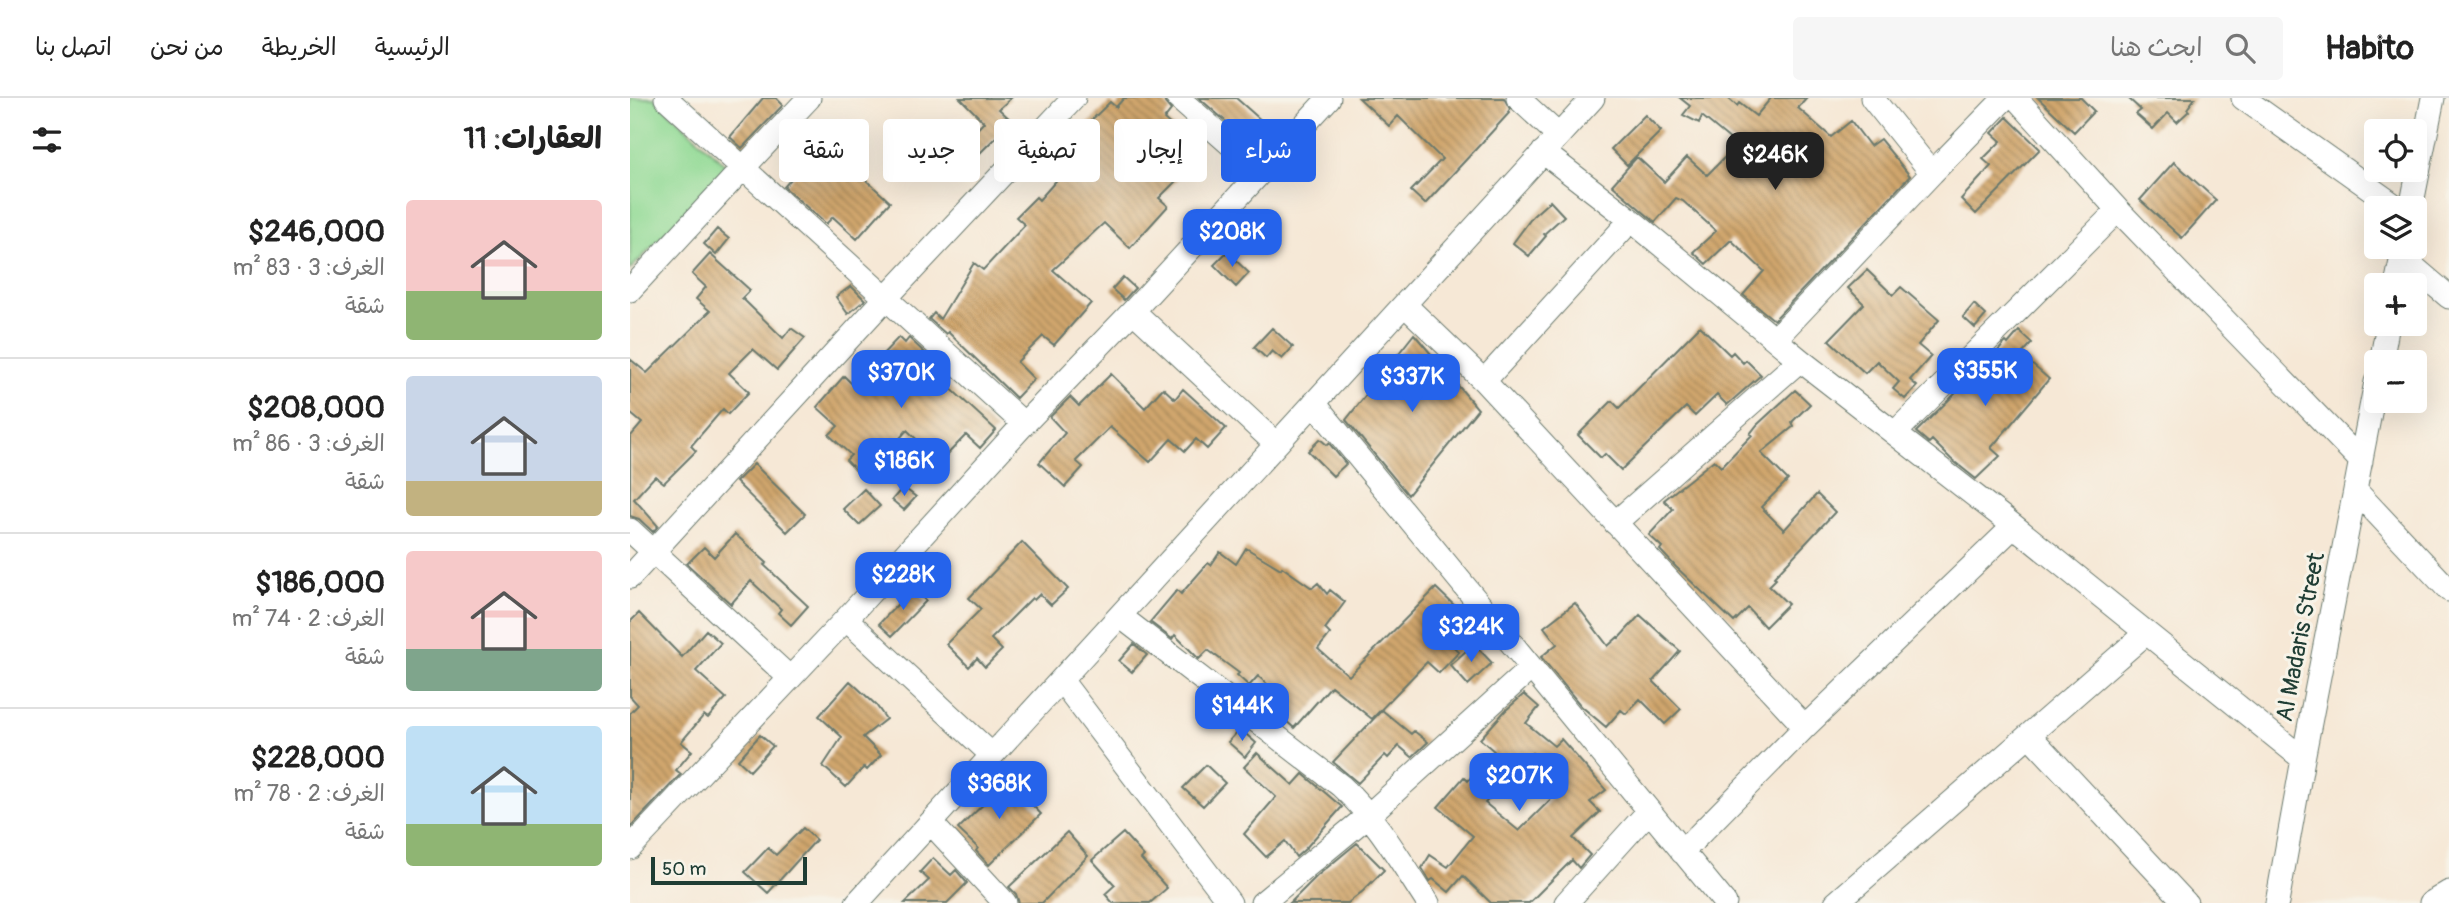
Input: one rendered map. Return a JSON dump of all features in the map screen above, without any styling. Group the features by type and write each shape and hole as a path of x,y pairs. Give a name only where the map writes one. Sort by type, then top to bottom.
{"street":[{"path":"666,98 1024,424"},
{"path":"630,290 809,98"},
{"path":"630,577 1074,98"},
{"path":"1178,98 1221,136"},
{"path":"1310,119 1329,98"},
{"path":"1518,98 1550,144 1631,220 1800,360 1896,432 2302,758"},
{"path":"856,903 1593,98"},
{"path":"1872,98 1932,173"},
{"path":"1776,338 2005,98"},
{"path":"2016,98 2118,210 2361,461"},
{"path":"2243,98 2381,196"},
{"path":"2414,196 2433,98"},
{"path":"630,848 1253,182"},
{"path":"1896,432 2118,210"},
{"path":"1484,381 1631,220"},
{"path":"2410,259 2449,297"},
{"path":"1405,305 1484,381 1805,727"},
{"path":"1133,311 1276,444"},
{"path":"1615,523 1800,360"},
{"path":"1314,402 1648,812 1726,903"},
{"name":"Al Madaris Street","path":"2277,903 2302,758 2370,413"},
{"path":"2356,490 2449,590"},
{"path":"1682,852 1805,727 2014,526"},
{"path":"630,530 790,678"},
{"path":"1120,616 1341,786 1370,814 1428,903"},
{"path":"846,619 992,755"},
{"path":"1836,903 1861,895 2030,736 2146,633"},
{"path":"1262,903 1370,814 1531,668"},
{"path":"1061,680 1230,903"},
{"path":"2030,736 2186,903"},
{"path":"1566,903 1648,812"},
{"path":"931,823 1005,903"},
{"path":"2431,903 2449,892"}],"green space":[{"path":"630,98 654,98 728,167 630,270"}],"building":[{"path":"763,98 776,98 783,105 742,148 730,137"},
{"path":"960,98 1011,98 999,109 1010,119 994,119 994,139 980,153 980,126 984,122"},
{"path":"1124,98 1164,98 1171,110 1164,119 1114,119 1114,182 1175,182 1159,198 1168,206 1130,248 1104,223 1053,270 1091,303 1054,345 1043,336 1017,362 1034,379 1016,398 948,332 946,334 929,319 934,313 940,319 974,263 983,270 1025,225 1016,217 1036,197 1039,200 1055,182 1100,182 1100,119 1092,119 1110,102 1116,107"},
{"path":"1199,98 1236,98 1260,119 1223,119"},
{"path":"1359,98 1504,98 1510,109 1425,204 1411,191 1442,159 1398,116 1389,126"},
{"path":"1680,98 1728,98 1756,116 1771,98 1807,98 1798,108 1831,137 1851,121 1870,146 1880,139 1910,176 1774,320 1743,295 1764,271 1731,240 1706,264 1693,252 1716,231 1683,201 1676,198 1655,222 1612,185 1637,157 1664,182 1687,157 1707,175 1737,145 1702,116 1699,123 1683,115 1690,106"},
{"path":"2038,98 2081,98 2094,111 2074,132"},
{"path":"2128,98 2195,98 2187,109 2189,111 2177,122 2168,113 2153,129 2136,114 2141,110"},
{"path":"1645,115 1661,131 1627,165 1611,149"},
{"path":"2007,117 2040,149 1976,214 1961,199 1991,166 1983,159 2001,141 1992,133"},
{"path":"2174,162 2216,200 2182,238 2140,200"},
{"path":"788,182 868,182 890,202 857,239 833,217 826,224 784,187"},
{"path":"1550,201 1564,216 1544,234 1546,236 1529,256 1513,243 1533,216"},
{"path":"717,229 729,239 716,255 704,244"},
{"path":"1227,252 1249,273 1236,287 1214,265"},
{"path":"710,254 750,290 742,298 783,338 791,328 805,338 777,370 753,349 729,373 749,392 728,414 723,409 691,446 696,451 664,483 655,476 634,499 658,526 653,532 639,519 630,516 630,437 642,423 630,413 630,359 647,373 710,311 696,299 706,287 692,274"},
{"path":"1867,270 1893,295 1901,287 1939,320 1918,345 1931,356 1910,380 1917,386 1905,399 1893,389 1899,382 1877,361 1865,373 1829,340 1864,304 1848,288"},
{"path":"1123,277 1135,288 1124,300 1112,289"},
{"path":"851,286 865,300 848,314 836,297"},
{"path":"1974,304 1986,315 1975,328 1963,317"},
{"path":"1700,326 1730,355 1733,352 1743,363 1746,360 1761,375 1727,405 1717,395 1695,416 1686,407 1621,470 1605,454 1601,458 1578,435 1612,401 1619,408"},
{"path":"1272,328 1293,347 1282,359 1272,351 1266,358 1254,347"},
{"path":"2019,331 2032,343 2021,355 2049,379 1991,448 2000,456 1976,479 1932,440 1929,443 1916,432 1960,389 1961,391"},
{"path":"1414,334 1478,409 1408,495 1346,420"},
{"path":"899,337 905,343 909,338 926,354 922,358 937,372 935,374 996,430 980,448 966,435 940,462 907,430 887,453 884,451 860,475 846,460 851,455 829,435 838,426 817,407 844,376 854,386 867,371 886,389 896,380 879,358"},
{"path":"1111,374 1145,408 1163,388 1175,399 1183,389 1226,428 1207,449 1196,439 1185,451 1171,439 1150,462 1110,427 1076,461 1083,467 1065,487 1039,463 1065,433 1050,417 1070,397 1079,406"},
{"path":"1795,390 1810,404 1792,422 1794,426 1761,453 1788,480 1761,507 1784,530 1817,494 1835,512 1774,577 1776,579 1769,586 1788,604 1765,627 1748,608 1734,622 1676,567 1660,550 1662,547 1649,535 1673,509 1664,500 1714,460 1721,467 1752,435 1750,434 1757,425"},
{"path":"1320,439 1327,445 1329,443 1346,464 1333,476 1308,451"},
{"path":"754,464 805,514 787,532 736,482"},
{"path":"903,487 916,497 904,510 892,500"},
{"path":"864,489 880,506 859,525 843,509"},
{"path":"735,534 808,606 791,625 778,613 781,609 751,581 731,604 687,564 704,547 714,557"},
{"path":"1022,542 1068,589 1051,605 1040,594 1034,600 1032,598 991,639 1002,650 985,667 977,658 969,667 946,644 981,609 969,598"},
{"path":"1246,548 1281,569 1282,567 1312,588 1318,583 1327,594 1330,590 1345,602 1325,629 1330,634 1318,649 1349,676 1436,588 1458,609 1438,628 1441,632 1439,633 1459,652 1439,673 1427,662 1372,719 1331,686 1294,728 1274,710 1284,699 1258,676 1249,686 1237,675 1239,673 1208,650 1199,659 1175,635 1172,639 1150,622 1177,590 1181,594 1208,563 1211,565 1220,552 1236,564"},
{"path":"913,588 926,601 892,636 879,624"},
{"path":"1575,603 1608,646 1640,615 1680,651 1653,681 1681,709 1665,724 1640,699 1626,714 1621,710 1606,727 1581,706 1541,657 1557,644 1544,627"},
{"path":"639,613 682,657 706,630 721,643 696,671 726,698 708,718 704,715 681,742 692,751 676,770 681,774 630,828 630,713 638,705 630,696 630,622"},
{"path":"1134,644 1147,655 1132,672 1119,661"},
{"path":"1474,644 1492,663 1468,685 1450,665"},
{"path":"850,681 876,705 886,719 863,737 881,755 867,770 864,767 846,787 823,766 842,737 819,716"},
{"path":"1524,694 1539,707 1526,723 1554,746 1561,739 1606,790 1590,802 1600,812 1573,838 1590,855 1579,868 1572,860 1529,903 1491,903 1463,876 1449,892 1433,879 1430,881 1422,868 1430,855 1448,867 1473,836 1438,807 1464,777 1468,781 1494,751 1480,739","holes":["1532,753 1564,786 1519,831 1485,803 1489,799 1486,797 1519,760 1523,764"]},
{"path":"1382,710 1411,734 1414,731 1428,742 1412,757 1399,746 1388,758 1385,755 1358,783 1333,762"},
{"path":"1240,729 1256,743 1245,757 1228,742"},
{"path":"760,735 773,746 750,771 738,760"},
{"path":"1257,753 1293,785 1303,774 1342,807 1296,857 1285,841 1266,857 1244,834 1276,797 1244,767"},
{"path":"1206,765 1225,783 1203,806 1183,788"},
{"path":"1005,777 1041,814 989,865 976,851 978,848 958,829 992,796 989,793"},
{"path":"803,828 816,840 768,893 745,872 768,848 776,855"},
{"path":"1067,832 1088,856 1042,903 1019,903 1016,894 1009,887"},
{"path":"1123,833 1144,856 1141,859 1167,888 1150,903 1113,903 1105,894 1115,885 1092,860"},
{"path":"1357,843 1384,870 1363,891 1348,903 1290,903 1317,876"},
{"path":"933,858 951,875 956,870 967,883 947,903 905,903 929,880 920,872"}]}
